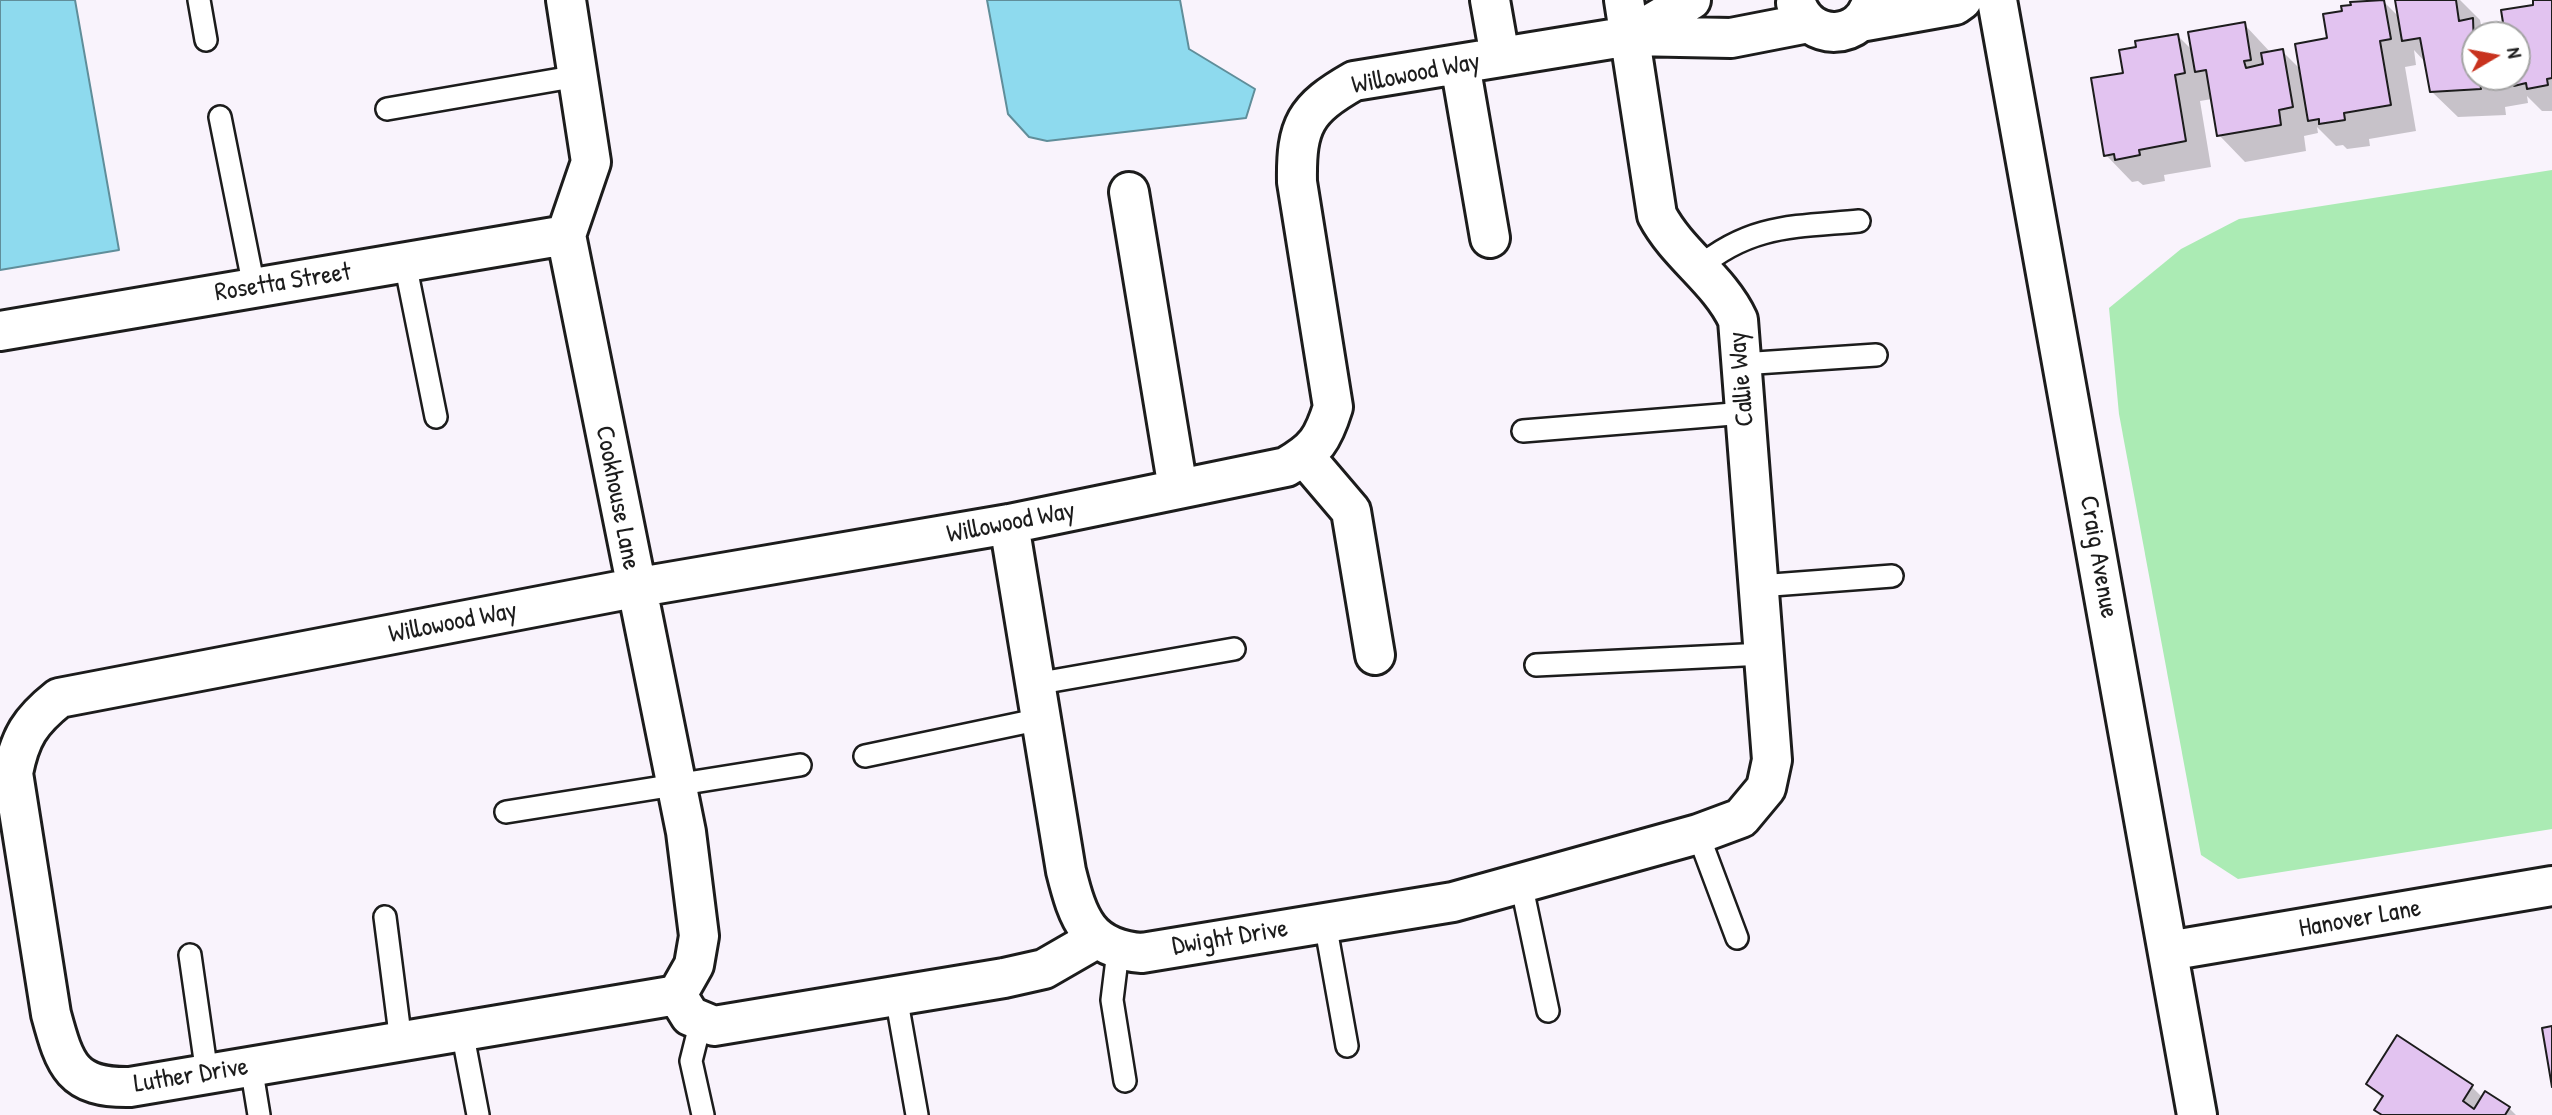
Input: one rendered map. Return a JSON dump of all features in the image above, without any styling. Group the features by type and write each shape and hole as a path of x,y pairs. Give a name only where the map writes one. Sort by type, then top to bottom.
{"street":[{"path":"566,0 592,162 566,235"},
{"path":"1490,0 1500,57"},
{"name":"Willowood Way","path":"38,714 59,698 635,588 1009,524 1286,467 1305,457 1324,437 1333,407 1297,182 1297,159 1303,126 1322,99 1354,81 1500,57 1691,0"},
{"name":"Willowood Way","path":"1627,18 1731,38 1802,12 1829,32 1852,29 1866,11 1955,5 1962,0"},
{"name":"Craig Avenue","path":"1997,0 2197,1115"},
{"name":"Callie Way","path":"1627,18 1657,215 1669,237 1728,299 1738,320 1772,760 1766,788"},
{"path":"1460,64 1490,238"},
{"path":"1129,192 1178,489"},
{"name":"Rosetta Street","path":"0,331 566,235"},
{"name":"Cookhouse Lane","path":"566,235 686,832 699,936 689,1008"},
{"path":"1305,457 1351,511 1375,655"},
{"path":"1009,524 1066,871 1076,911 1107,945"},
{"name":"Luther Drive","path":"38,714 19,743 13,773 51,1014 60,1047 79,1076 100,1087 130,1087 462,1031 689,1008 714,1026 1044,969 1107,945"},
{"name":"Dwight Drive","path":"1107,945 1142,953 1454,902 1698,834 1741,818 1766,788"},
{"name":"Hanover Lane","path":"2168,951 2552,886"}],"lane":[{"path":"199,0 206,40"},
{"path":"387,109 578,76"},
{"path":"220,117 254,287"},
{"path":"1698,268 1721,248 1751,234 1788,227 1859,221"},
{"path":"405,263 436,417"},
{"path":"1741,364 1876,355"},
{"path":"1523,431 1745,413"},
{"path":"1759,586 1892,576"},
{"path":"865,757 1038,702 1234,649"},
{"path":"1536,665 1764,654"},
{"path":"506,812 800,765"},
{"path":"1698,834 1737,938"},
{"path":"1521,883 1548,1011"},
{"path":"385,917 401,1042"},
{"path":"1325,923 1347,1046"},
{"path":"1107,945 1112,1000 1125,1081"},
{"path":"190,955 207,1074"},
{"path":"896,996 917,1115"},
{"path":"689,1008 691,1061 703,1115"},
{"path":"462,1031 478,1115"},
{"path":"251,1066 259,1115"}],"green space":[{"path":"2552,170 2552,829 2238,879 2201,855 2119,414 2109,308 2181,249 2239,219"}],"water":[{"path":"0,0 75,0 119,250 0,270"},
{"path":"987,0 1180,0 1189,49 1255,89 1246,118 1047,141 1029,137 1008,114"}],"building":[{"path":"2384,0 2391,39 2380,41 2391,105 2344,113 2345,120 2319,124 2319,119 2308,121 2295,44 2327,38 2323,14 2342,11 2341,6 2351,5 2350,2"},
{"path":"2395,0 2456,0 2459,21 2473,18 2473,21 2461,21 2461,90 2430,92 2420,38 2402,41"},
{"path":"2533,0 2552,0 2552,78 2547,79 2548,85 2531,88 2531,21 2503,21 2501,10 2533,5"},
{"path":"2245,22 2251,60 2244,61 2246,68 2263,64 2261,53 2283,49 2293,107 2279,110 2281,125 2217,136 2206,70 2195,72 2188,32"},
{"path":"2178,34 2185,73 2175,75 2186,141 2139,150 2140,155 2115,160 2114,154 2104,156 2091,78 2123,73 2119,50 2136,47 2135,41"},
{"path":"2552,1026 2552,1087 2542,1028"},
{"path":"2397,1035 2473,1085 2463,1101 2474,1109 2485,1091 2510,1107 2505,1115 2382,1115 2374,1110 2383,1096 2366,1084"}]}
